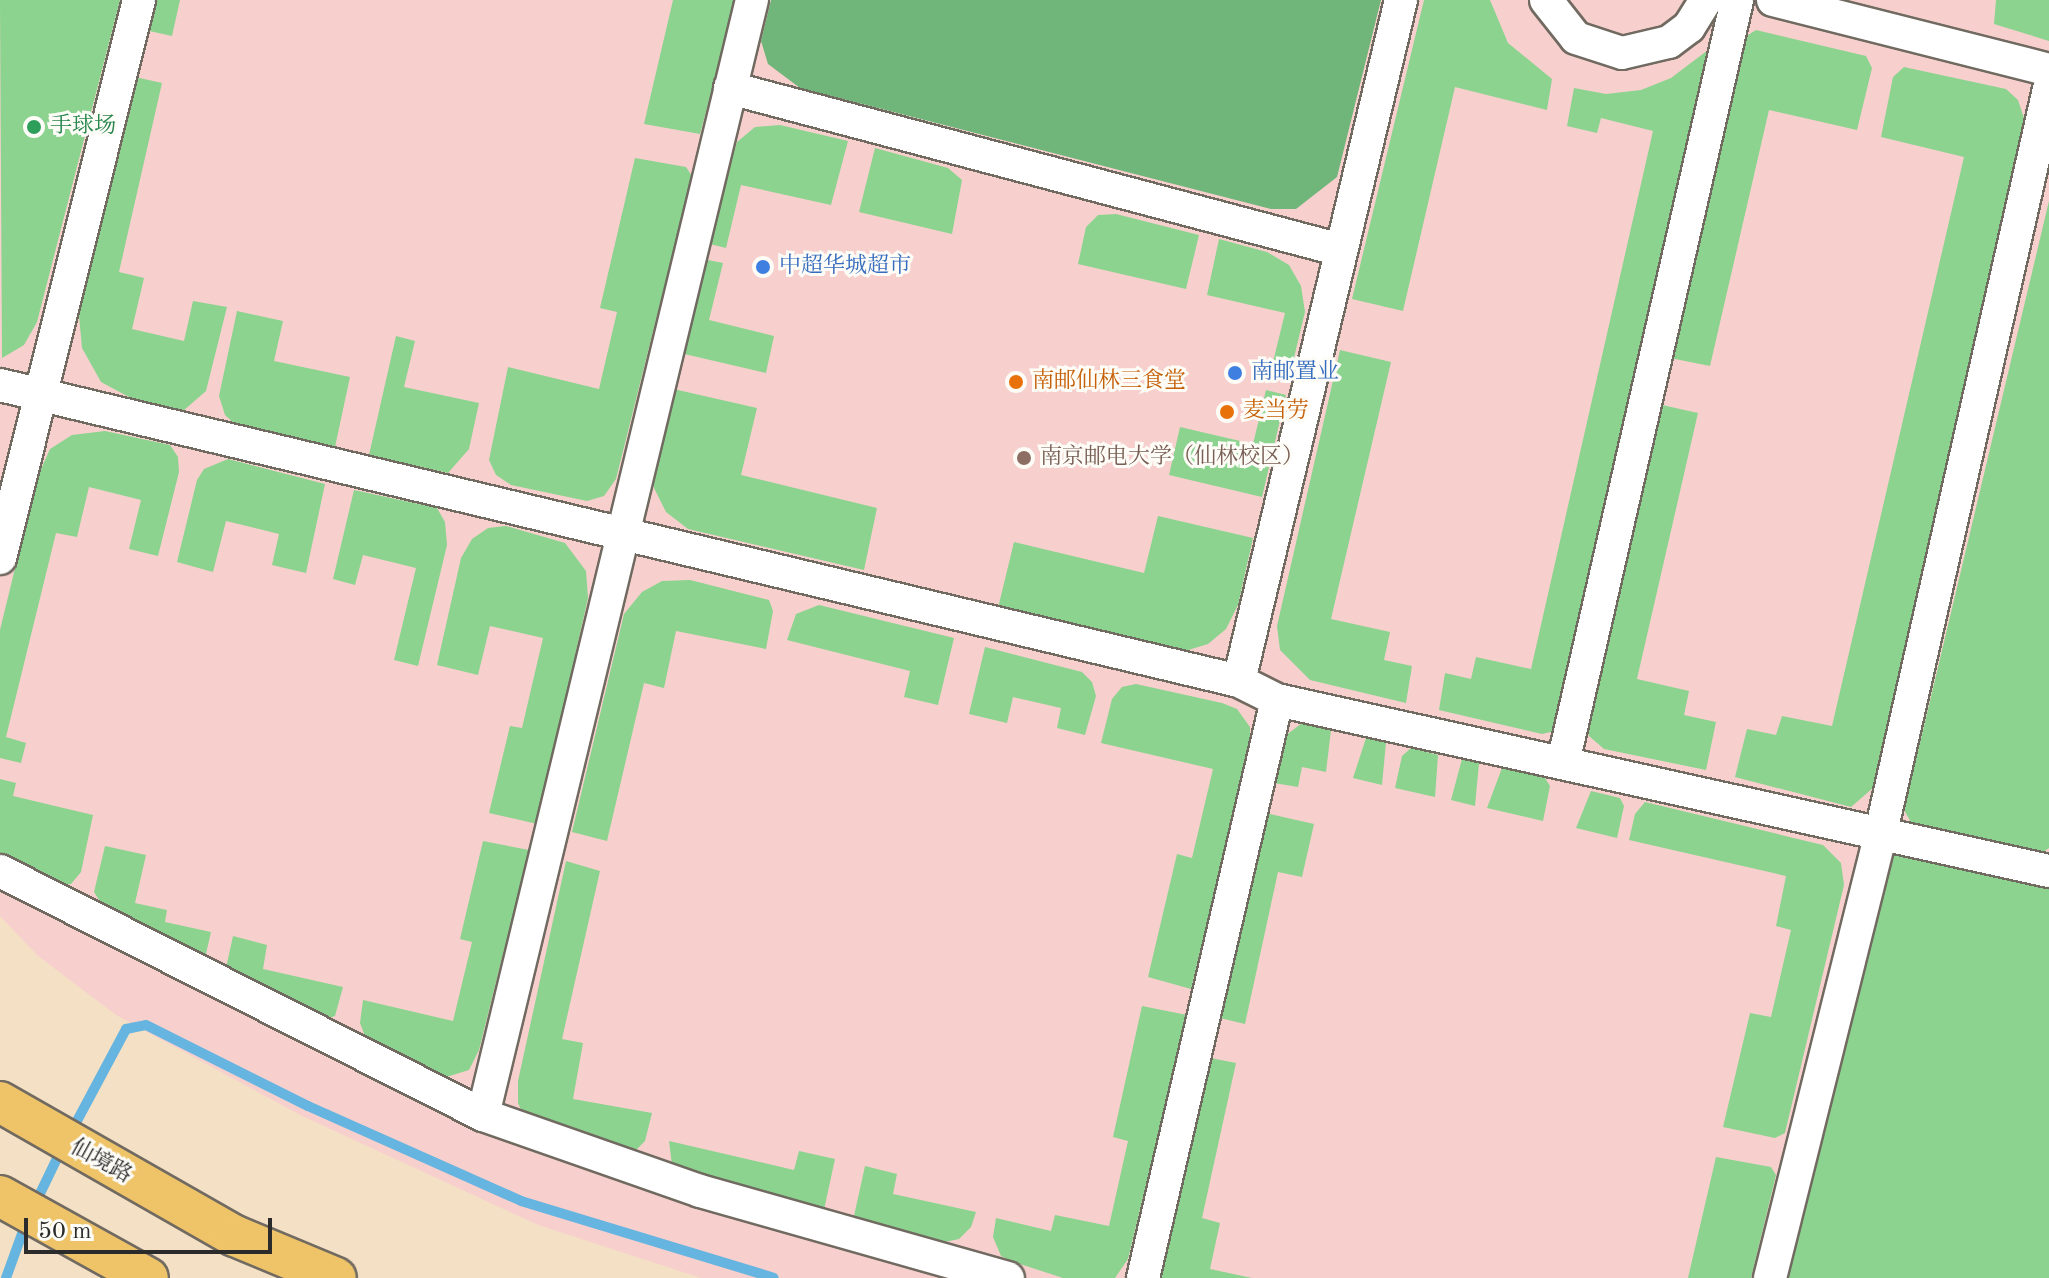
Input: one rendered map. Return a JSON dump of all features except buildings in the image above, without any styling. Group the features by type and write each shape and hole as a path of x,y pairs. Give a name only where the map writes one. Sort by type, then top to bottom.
{"main road":[{"name":"仙境路","path":"12,1110 235,1236 336,1278"},
{"path":"0,1196 148,1278"}],"lane":[{"path":"0,558 139,0"},
{"path":"483,1115 752,0"},
{"path":"1239,681 1401,0"},
{"path":"1546,0 1576,38 1622,53 1669,42 1689,27 1706,0"},
{"path":"1563,763 1737,0"},
{"path":"1773,0 2049,70"},
{"path":"730,88 1341,250"},
{"path":"1770,1278 1881,832 2049,89"},
{"path":"0,385 622,530 1239,681 1277,700 2049,871"},
{"path":"1143,1278 1277,700"},
{"path":"0,871 483,1115 700,1191 1008,1278"}],"shaded area":[{"name":"南京邮电大学（仙林校区）","path":"0,0 2049,0 2049,1278 701,1278 538,1225 300,1115 116,1015 38,956 0,916"}],"green space":[{"name":"手球场","path":"0,0 120,0 37,322 24,345 2,358"},
{"path":"153,0 180,0 172,36 145,30"},
{"path":"673,0 736,0 700,134 644,124"},
{"path":"771,0 1381,0 1337,177 1296,209 1271,209 800,88 768,64 761,41"},
{"path":"1424,0 1490,0 1508,43 1552,79 1547,110 1455,87 1403,311 1352,299"},
{"path":"1996,0 2049,0 2049,41 1994,24"},
{"path":"1756,30 1866,56 1872,68 1857,130 1769,110 1710,366 1670,358 1745,37"},
{"path":"1708,50 1564,720 1555,731 1542,734 1439,710 1445,673 1471,679 1476,657 1531,669 1653,131 1601,118 1597,133 1567,126 1574,88 1606,94 1641,90 1671,78"},
{"path":"1904,67 2006,89 2018,100 2024,118 1873,788 1851,807 1735,777 1747,729 1776,735 1782,716 1832,726 1964,157 1881,137 1893,77"},
{"path":"135,77 162,83 119,272 144,278 132,329 184,341 193,301 227,307 206,391 183,411 129,397 101,382 82,348 79,316"},
{"path":"780,125 848,141 831,205 741,185 726,248 706,243 737,142 755,127"},
{"path":"875,148 948,168 962,180 952,234 859,212"},
{"path":"635,158 686,167 692,176 616,479 604,496 587,501 511,485 496,475 489,460 508,367 599,389 617,312 600,308"},
{"path":"2049,201 2049,848 2040,854 1912,824 1904,810"},
{"path":"1116,214 1199,235 1186,289 1078,264 1086,227 1098,215"},
{"path":"1219,239 1267,252 1289,265 1301,286 1305,312 1291,370 1272,366 1285,313 1207,295"},
{"path":"703,259 723,263 709,320 774,336 766,373 680,353"},
{"path":"237,311 283,321 274,361 350,377 335,447 237,426 225,415 219,396"},
{"path":"396,336 415,341 404,387 479,403 469,449 448,473 369,455"},
{"path":"1340,350 1391,362 1331,619 1390,632 1384,660 1412,666 1406,703 1310,680 1280,650 1277,626"},
{"path":"669,388 757,408 741,475 877,508 864,570 688,529 666,512 654,488 652,458"},
{"path":"1266,390 1286,395 1262,497 1169,475 1180,427 1253,444"},
{"path":"1662,405 1698,413 1637,679 1689,691 1684,715 1716,722 1706,770 1604,749 1589,736 1584,719"},
{"path":"105,431 170,445 178,457 179,472 158,556 129,549 141,500 89,487 77,537 56,533 6,737 26,743 21,763 0,758 0,630 37,478 50,449 72,435"},
{"path":"228,459 325,484 306,573 272,565 279,534 226,521 213,572 177,562 197,480 204,469"},
{"path":"354,490 437,508 445,522 447,545 418,666 394,660 416,568 363,555 355,585 333,579"},
{"path":"1158,516 1253,538 1238,605 1226,629 1208,644 1185,651 998,608 1014,542 1144,573"},
{"path":"506,526 565,543 586,571 588,598 537,824 489,813 510,726 522,728 543,638 490,626 478,675 437,665 461,558 472,539 488,528"},
{"path":"690,580 769,600 773,611 766,649 676,631 664,688 644,683 607,841 572,832 624,614 642,592 662,581"},
{"path":"819,605 954,638 938,705 904,697 910,671 787,640 796,614"},
{"path":"985,647 1082,672 1092,682 1096,696 1085,735 1057,728 1061,708 1013,697 1007,723 969,714"},
{"path":"1136,684 1222,703 1237,709 1250,727 1250,743 1191,989 1148,977 1177,854 1192,858 1213,769 1101,743 1112,699 1122,687"},
{"path":"1302,723 1331,730 1326,772 1302,767 1298,787 1274,783 1285,736"},
{"path":"1366,738 1386,742 1382,785 1353,778"},
{"path":"1411,748 1438,755 1435,797 1395,788 1402,756"},
{"path":"1462,759 1479,763 1475,806 1451,800"},
{"path":"1502,768 1545,778 1550,786 1543,821 1487,808"},
{"path":"0,779 16,783 13,796 93,815 81,872 71,884 57,886 0,854"},
{"path":"1591,791 1620,798 1624,806 1617,838 1576,828"},
{"path":"1645,802 1823,845 1841,863 1844,885 1785,1133 1775,1138 1723,1127 1750,1013 1771,1017 1791,930 1776,926 1786,876 1629,840 1635,814"},
{"path":"1266,813 1314,824 1302,877 1278,872 1245,1024 1220,1018"},
{"path":"483,841 529,850 479,1050 469,1070 443,1078 366,1039 360,1023 363,1000 453,1021 472,942 460,939"},
{"path":"105,846 146,855 135,903 167,910 165,922 211,932 205,958 101,903 94,892"},
{"path":"1898,850 2049,882 2049,1278 1787,1278 1890,858"},
{"path":"566,861 600,871 562,1039 583,1043 573,1099 652,1113 645,1141 633,1153 522,1112 518,1103 518,1081"},
{"path":"233,936 267,945 263,969 343,987 335,1016 329,1018 226,968"},
{"path":"1142,1006 1187,1015 1128,1259 1115,1278 1063,1278 1001,1256 993,1237 996,1218 1051,1231 1055,1215 1109,1226 1128,1141 1113,1137"},
{"path":"1211,1058 1236,1063 1202,1218 1220,1223 1210,1269 1252,1278 1158,1278"},
{"path":"669,1141 794,1170 799,1151 835,1159 824,1210 683,1174 672,1165"},
{"path":"1716,1157 1771,1167 1776,1175 1751,1278 1688,1278"},
{"path":"865,1166 897,1174 893,1194 976,1212 971,1227 959,1239 945,1242 854,1216"}],"waterway":[{"path":"70,1134 126,1029 146,1025 308,1106 521,1201 774,1278"},
{"path":"34,1206 62,1148"},
{"path":"6,1278 27,1220"}],"place":[{"name":"手球场","path":"34,127"},
{"name":"中超华城超市","path":"763,267"},
{"name":"南邮置业","path":"1235,373"},
{"name":"南邮仙林三食堂","path":"1016,382"},
{"name":"麦当劳","path":"1227,412"},
{"name":"南京邮电大学（仙林校区）","path":"1024,458"}]}
